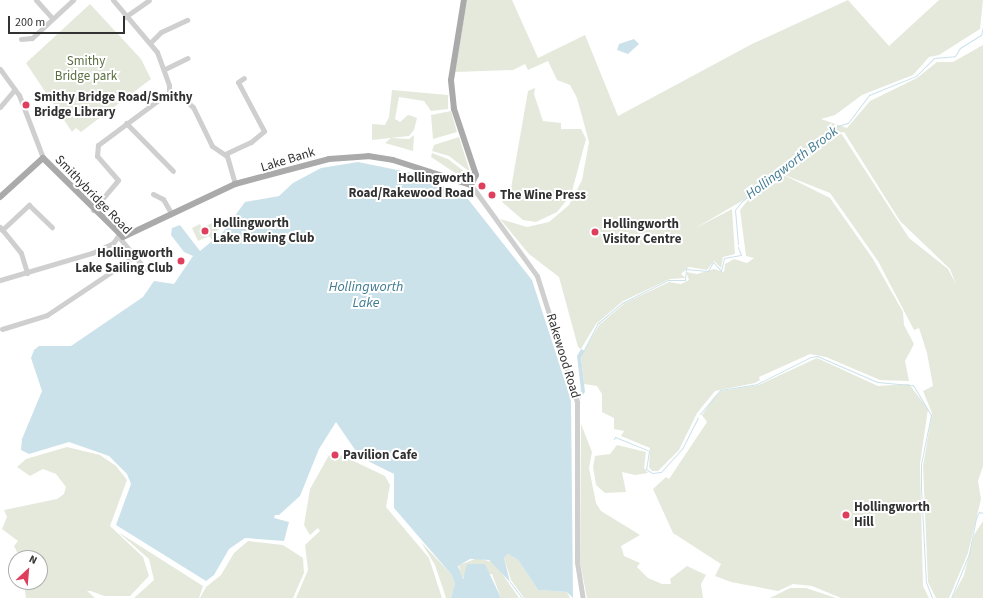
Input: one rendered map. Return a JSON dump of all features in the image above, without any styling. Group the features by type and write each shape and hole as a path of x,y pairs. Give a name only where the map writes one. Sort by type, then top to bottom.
{"main road":[{"path":"464,0 451,80 454,109 476,178 471,185"},
{"name":"Lake Bank","path":"118,236 147,228 171,213 235,184 329,159 368,156 393,160 471,185"},
{"path":"0,198 43,158"},
{"name":"Smithybridge Road","path":"43,158 118,236"}],"street":[{"path":"36,0 52,18"},
{"path":"21,39 32,38 73,0"},
{"path":"113,0 125,18 151,42 165,69 169,96"},
{"path":"125,18 149,0"},
{"path":"151,42 161,32 187,20"},
{"path":"165,69 188,58"},
{"name":"Smithybridge Road","path":"0,69 15,89 43,158"},
{"path":"225,154 251,142 264,131 238,82 244,78"},
{"path":"0,107 15,89"},
{"path":"93,210 118,180 97,156 96,148 160,97 169,96 184,99 193,107 212,146 225,154 235,184"},
{"path":"126,123 173,171"},
{"name":"Rakewood Road","path":"471,185 537,276 577,402 577,562 583,598"},
{"path":"153,194 163,199 171,213"},
{"path":"27,273 21,253 1,229 29,204 52,227"},
{"path":"0,280 92,253 113,243 118,236"},
{"name":"Smithybridge Road","path":"118,236 145,269"},
{"path":"2,329 47,314 135,256"}],"green space":[{"path":"467,0 512,0 538,58 585,35 618,116 752,44 848,0 889,46 939,0 983,0 980,29 939,55 929,57 913,75 862,95 835,115 821,119 847,128 870,101 917,78 937,62 953,62 983,45 983,466 978,481 981,499 968,553 949,598 936,598 928,582 923,466 932,413 923,391 933,386 927,353 919,328 914,330 878,261 830,193 782,174 830,198 873,259 903,312 904,325 914,344 905,361 909,381 880,380 826,357 810,354 759,377 760,380 755,383 715,391 697,413 679,450 658,471 652,471 649,467 650,448 621,436 624,431 614,429 614,418 602,412 602,394 597,386 584,384 581,356 599,325 625,303 669,282 681,284 689,280 686,272 697,274 714,269 724,272 725,264 734,259 747,263 754,258 746,256 740,210 752,195 694,229 732,209 735,254 723,257 721,268 714,261 707,270 689,267 681,274 686,278 670,279 623,301 596,324 581,349 578,347 559,277 529,254 500,219 527,227 549,222 569,205 582,180 589,142 577,98 570,85 557,80 548,61 528,70 525,64 513,70 455,72","holes":["844,132 900,221 950,269 956,284 948,269 909,238 841,133 800,159 822,137"]},
{"name":"Smithy Bridge park","path":"90,4 141,59 151,79 81,132 76,128 72,132 26,63"},
{"path":"535,88 534,94 543,121 561,123 561,129 581,129 586,139 571,195 557,212 536,222 523,220 502,202 510,194 528,91"},
{"path":"392,90 448,95 448,109 431,111 424,101 399,97 395,119 400,122 408,115 417,118 414,130 409,136 372,140 372,124 385,125 389,117"},
{"path":"451,111 457,132 433,139 431,115"},
{"path":"414,135 413,151 385,143 391,138 409,139"},
{"path":"459,137 470,172 449,156 432,151 434,145"},
{"path":"432,153 448,159 470,176 466,180 431,157"},
{"name":"Hollingworth Lake Rowing Club","path":"216,221 219,230 214,232 216,238 212,240 209,236 198,241 192,228 200,224 202,228"},
{"path":"817,358 878,386 909,384 928,409 920,464 923,586 929,598 841,598 812,586 793,584 778,591 731,582 715,576 721,564 673,533 653,489 666,477 669,479 707,422 702,415 713,399 721,391 759,385"},
{"path":"581,424 592,452 589,468 596,503 601,511 640,535 621,546 624,556 640,563 637,567 648,578 662,584 671,584 670,579 687,566 706,575 701,584 703,598 587,598 580,562"},
{"path":"617,445 646,452 644,468 648,473 635,475 622,472 626,492 605,493 596,485 593,467 595,456 610,454"},
{"path":"67,447 100,455 116,466 127,480 110,526 143,557 149,576 130,596 104,596 87,591 95,598 26,598 25,590 48,590 48,550 16,550 14,546 18,541 2,529 7,517 4,510 57,499 64,494 66,487 56,474 43,469 30,476 17,467 26,459"},
{"path":"329,455 335,461 341,455 385,476 390,485 386,507 429,558 442,598 296,598 308,570 305,545 320,531 318,528 310,535 304,525 310,489"},
{"path":"983,521 983,598 952,598 964,575 974,535"},
{"path":"118,532 203,586 199,598 134,598 154,580 149,559"},
{"path":"248,541 283,545 303,558 304,573 293,598 200,598 206,587 221,575 234,553"},
{"path":"421,542 451,574 455,583 451,598 446,598 435,565"},
{"path":"508,554 518,560 538,590 567,592 570,598 524,598 511,580 504,558"},
{"path":"478,558 495,563 519,598 501,598 492,574 461,577 459,565"},
{"path":"790,588 806,588 836,598 770,598"}],"water":[{"path":"634,39 639,44 628,54 617,50 619,44"},
{"name":"Hollingworth Lake","path":"358,162 412,173 464,194 532,280 571,400 573,598 567,592 538,590 518,560 508,554 504,558 510,582 489,560 470,559 458,566 463,579 467,564 485,564 501,598 451,598 455,583 451,574 394,508 394,474 360,457 336,422 319,449 300,496 279,515 275,515 274,518 289,522 284,541 245,538 229,549 214,575 206,581 116,525 131,484 127,474 109,456 69,442 29,454 21,450 22,439 42,391 31,358 34,350 39,346 71,346 143,297 154,281 174,284 193,256 184,252 171,235 172,228 180,225 200,251 223,232 245,202 279,196 293,183 321,168"},
{"path":"581,349 585,351 581,357 585,392 579,400 581,390 577,356"}],"waterway":[{"name":"Hollingworth Brook","path":"738,244 735,210 741,202 838,126 848,123 869,95 916,76 934,58 955,56 960,48 981,35 983,27"},
{"name":"Hollingworth Brook","path":"584,350 597,324 622,303 668,280 685,280 686,269 708,271 713,262 721,271 724,258 741,255 738,247"},
{"path":"700,414 720,390 757,384 811,357 817,356 877,382 913,385 931,415 921,464 921,488 926,582 932,598"},
{"path":"614,439 615,437 649,451 646,469 652,473 661,472 682,449 698,418"},
{"path":"951,598 969,554 976,518 979,512 983,513"},
{"path":"510,582 522,598"}],"place":[{"name":"Smithy Bridge Road/Smithy Bridge Library","path":"26,105"},
{"name":"Hollingworth Road/Rakewood Road","path":"482,186"},
{"name":"The Wine Press","path":"492,195"},
{"name":"Hollingworth Lake Rowing Club","path":"205,231"},
{"name":"Hollingworth Visitor Centre","path":"595,232"},
{"name":"Hollingworth Lake Sailing Club","path":"181,261"},
{"name":"Pavilion Cafe","path":"335,455"},
{"name":"Hollingworth Hill","path":"846,515"}]}
